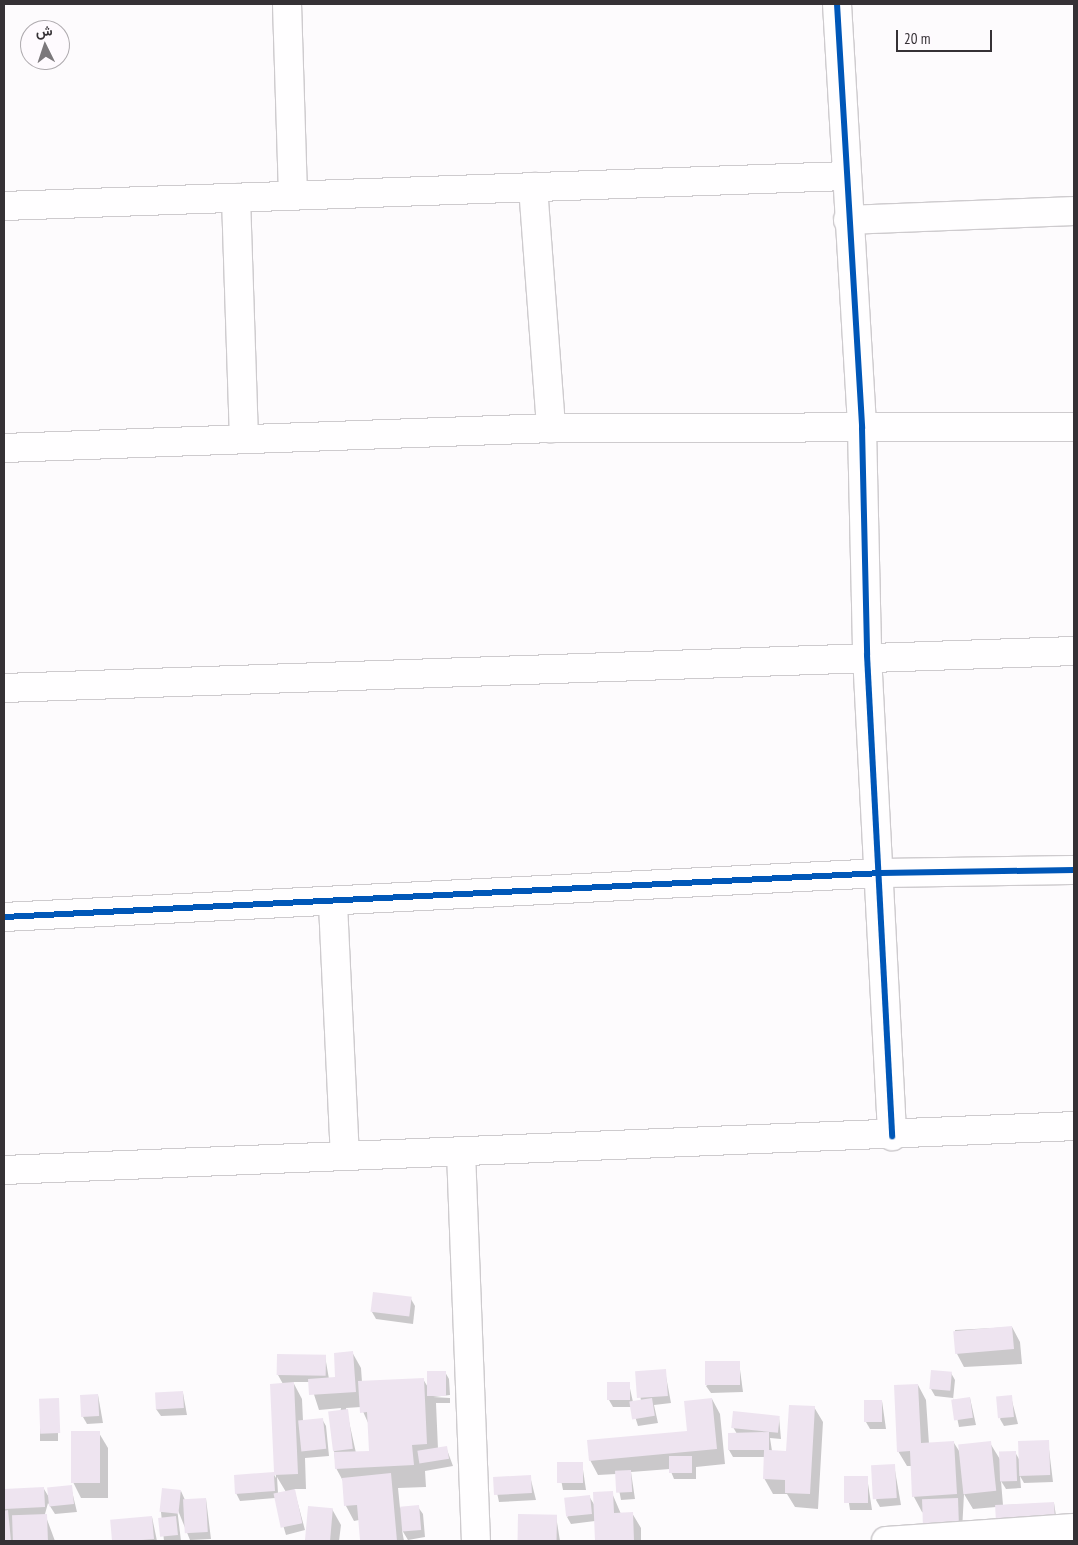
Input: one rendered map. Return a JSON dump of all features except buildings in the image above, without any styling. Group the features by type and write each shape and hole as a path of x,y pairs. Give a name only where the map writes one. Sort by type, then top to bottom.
{"street":[{"path":"287,4 293,196"},
{"path":"837,4 848,220 862,428 868,655 881,873 892,1136"},
{"path":"4,206 846,176"},
{"path":"532,187 551,428"},
{"path":"236,198 244,439"},
{"path":"848,220 1074,211"},
{"path":"4,448 551,428 1074,427"},
{"path":"4,688 868,655 1074,651"},
{"path":"4,917 333,904 881,873 1074,870"},
{"path":"333,904 345,1154"},
{"path":"4,1170 345,1154 461,1152 892,1136 1074,1126"},
{"path":"461,1152 476,1541"},
{"path":"886,1541 933,1540 1074,1528"}],"cycle path":[{"path":"837,4 862,428 867,655 892,1136"},
{"path":"4,917 881,873 1074,870"}]}
